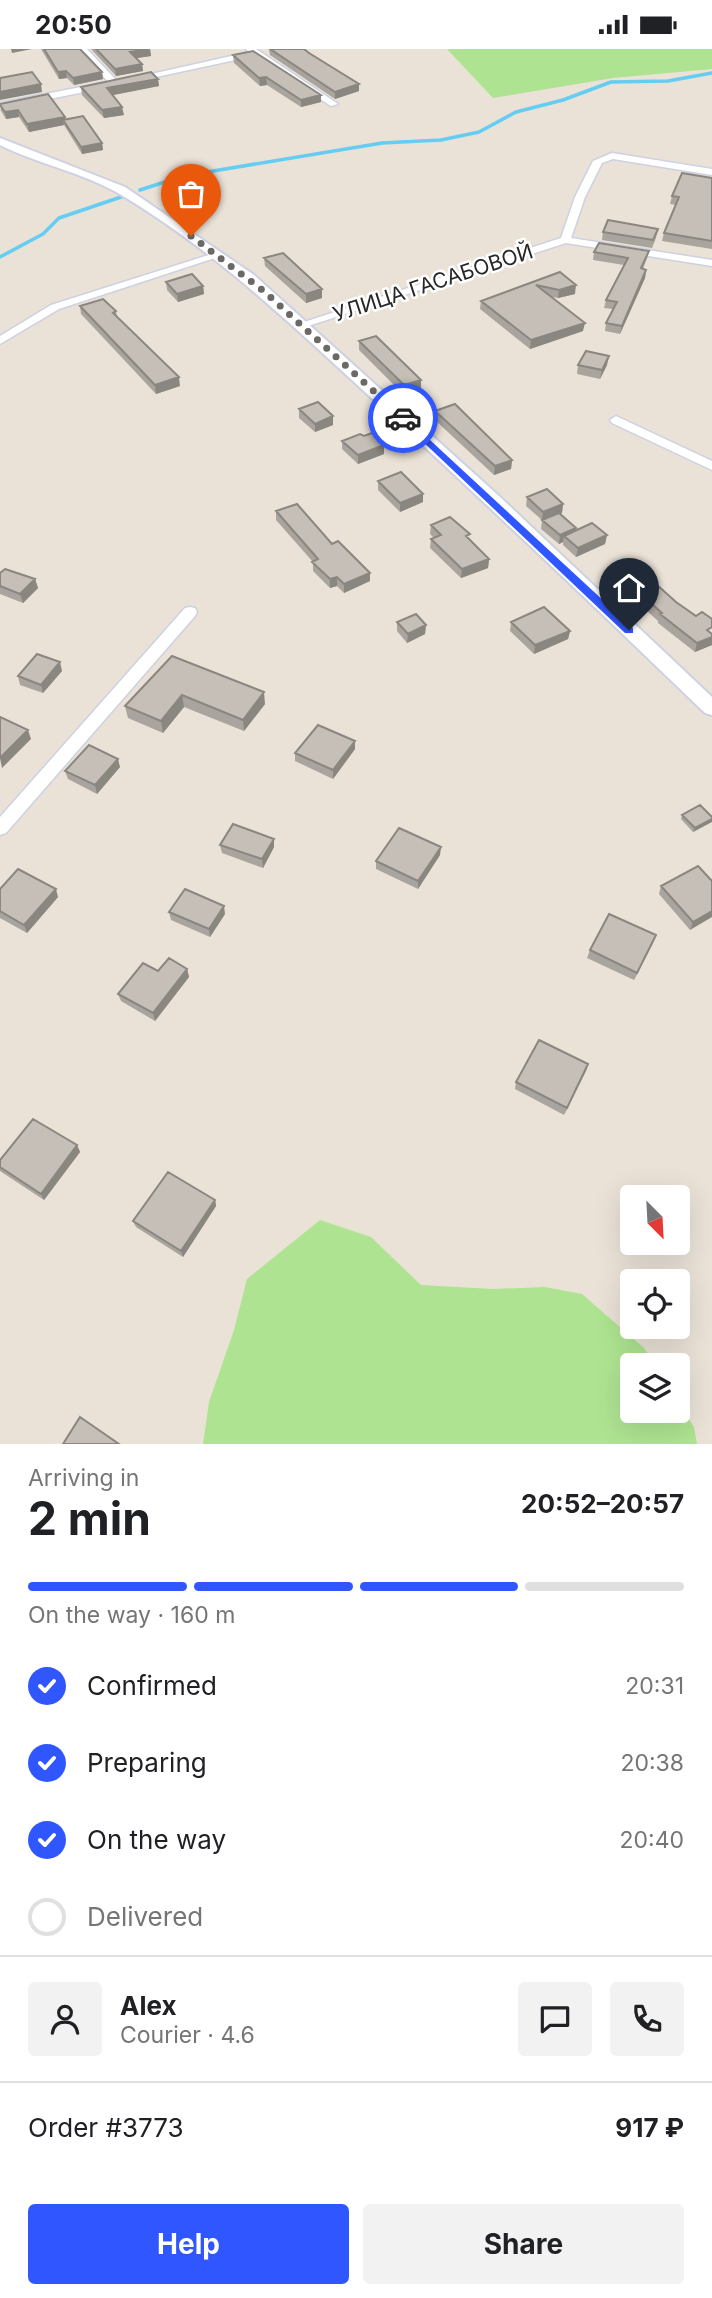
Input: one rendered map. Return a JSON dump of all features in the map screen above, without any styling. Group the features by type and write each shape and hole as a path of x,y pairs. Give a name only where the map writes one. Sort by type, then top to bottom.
{"street":[{"path":"82,49 114,83"},
{"path":"0,106 252,51 334,104"},
{"path":"0,141 29,155 89,174 121,190 219,255 265,292 494,501 712,708"},
{"path":"712,172 612,156 598,161 580,197 565,240 712,263"},
{"name":"УЛИЦА ГАСАБОВОЙ","path":"301,325 565,240"},
{"path":"0,341 55,307 219,255"},
{"path":"616,420 712,466"},
{"path":"0,828 190,612"}],"green space":[{"path":"447,49 712,49 712,69 613,78 493,98"},
{"path":"320,1220 371,1237 421,1285 493,1289 545,1287 582,1294 620,1327 620,1339 634,1339 647,1353 620,1353 620,1423 690,1423 690,1421 697,1444 203,1444 209,1402 234,1330 247,1279"}],"building":[{"path":"44,49 80,49 102,72 73,78 66,71 58,72"},
{"path":"96,49 149,49 130,52 142,64 115,69"},
{"path":"270,49 304,49 359,84 335,92"},
{"path":"253,51 321,95 301,100 266,77 259,78 233,55"},
{"path":"32,72 41,84 0,92 0,78"},
{"path":"151,72 158,79 107,88 122,107 102,110 81,87"},
{"path":"48,94 65,117 27,124 18,110 5,112 0,105 0,104"},
{"path":"83,116 102,143 81,147 63,120"},
{"path":"682,173 712,178 712,241 664,233 679,197 672,196"},
{"path":"608,220 658,229 653,240 603,232"},
{"path":"599,243 649,251 641,268 646,270 622,326 606,323 617,302 606,300 628,258 594,252"},
{"path":"283,253 322,289 306,294 264,258"},
{"path":"560,272 576,285 559,290 536,285 585,323 531,340 481,301"},
{"path":"192,274 203,286 177,294 166,282"},
{"path":"103,299 116,311 113,313 179,377 155,385 80,306"},
{"path":"376,336 421,380 404,385 359,341"},
{"path":"586,351 609,356 602,370 578,365"},
{"path":"318,402 333,416 315,424 299,409"},
{"path":"455,404 512,460 495,466 435,411"},
{"path":"372,433 384,445 358,455 342,441 360,434 364,436"},
{"path":"401,472 423,494 400,503 378,481"},
{"path":"547,489 563,504 543,512 527,497"},
{"path":"297,504 332,544 338,541 370,573 344,584 337,577 330,579 312,562 318,559 276,511"},
{"path":"559,513 576,528 560,535 542,520"},
{"path":"450,517 470,534 466,536 489,559 462,569 431,539 441,535 431,525"},
{"path":"592,523 607,535 578,548 564,536"},
{"path":"641,563 653,574 647,576 676,602 696,616 702,612 712,619 712,627 707,630 712,637 697,643 660,614 662,613 615,571"},
{"path":"5,569 35,579 20,594 0,586 0,573"},
{"path":"544,607 570,631 535,645 511,622"},
{"path":"416,614 426,625 408,634 397,622"},
{"path":"37,654 60,662 41,685 18,676"},
{"path":"172,656 264,692 243,720 182,695 161,721 125,706"},
{"path":"0,717 28,730 0,758"},
{"path":"318,725 355,741 333,770 295,753"},
{"path":"89,745 118,759 95,785 65,771"},
{"path":"700,805 712,819 695,828 682,815"},
{"path":"233,824 274,839 262,859 220,845"},
{"path":"399,828 441,847 418,881 376,861"},
{"path":"698,866 712,881 712,911 693,922 661,886"},
{"path":"18,869 56,889 24,925 0,911 0,889"},
{"path":"185,889 224,906 209,929 169,912"},
{"path":"609,914 656,935 637,973 590,950"},
{"path":"169,958 187,969 153,1013 118,994 143,963 158,971"},
{"path":"539,1040 588,1064 567,1108 516,1082"},
{"path":"33,1119 77,1145 41,1194 0,1167 0,1160"},
{"path":"168,1172 215,1200 181,1251 133,1221"},
{"path":"80,1417 119,1444 63,1444"}],"waterway":[{"path":"140,190 183,176 382,143 441,140 479,132 516,112 563,100 611,82 668,81 712,73"},
{"path":"0,257 43,234 59,218 124,196"}],"way so far":[{"path":"191,236 249,278 403,418"}],"route":[{"path":"403,418 629,630"}]}
